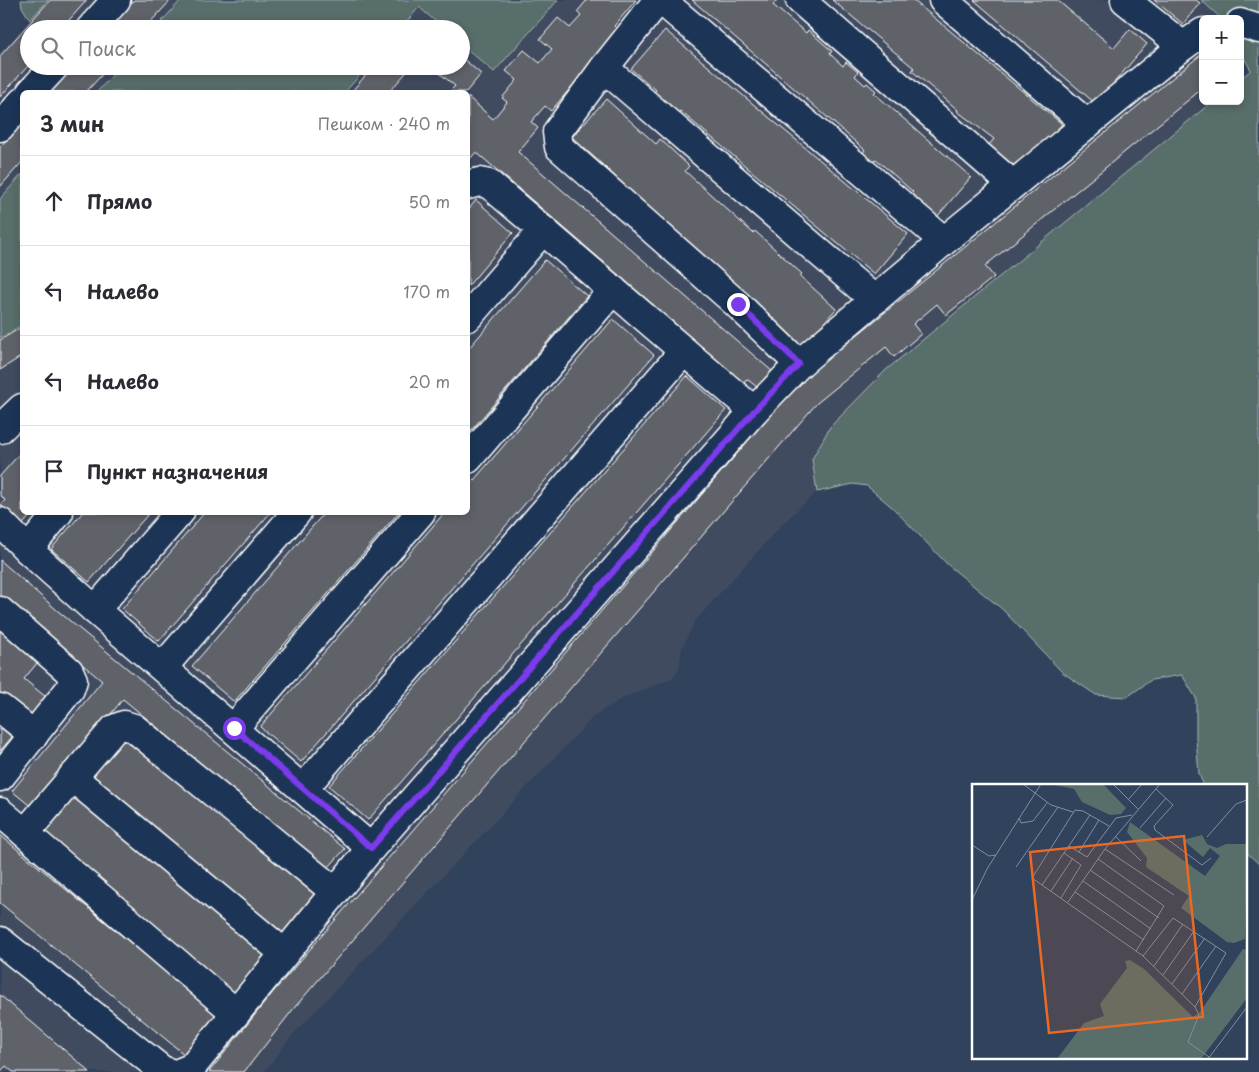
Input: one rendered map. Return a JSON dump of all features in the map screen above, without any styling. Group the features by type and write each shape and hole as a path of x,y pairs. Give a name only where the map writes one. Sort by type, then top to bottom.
{"lane":[{"path":"98,20 116,0"},
{"path":"799,364 738,304 560,147 557,132 604,68 659,0 944,241"},
{"path":"800,0 1012,184"},
{"path":"943,0 1087,124"},
{"path":"181,1072 191,1068 371,848 754,411 799,364 1012,184 1193,39 1124,0"},
{"path":"1244,24 1259,29"},
{"path":"604,68 875,300"},
{"path":"33,90 47,75"},
{"path":"0,127 20,104"},
{"path":"470,184 480,182 489,184 754,411"},
{"path":"470,315 543,230"},
{"path":"470,457 613,290"},
{"path":"304,789 684,351"},
{"path":"0,429 20,410"},
{"path":"28,550 57,515"},
{"path":"96,610 177,515"},
{"path":"163,667 294,515"},
{"path":"234,728 418,515"},
{"path":"0,522 28,550 96,610 371,848"},
{"path":"0,611 69,671 73,680 70,689 0,777"},
{"path":"0,708 34,735"},
{"path":"26,833 114,729 124,725 134,728 334,891"},
{"path":"72,778 284,953"},
{"path":"0,812 236,1013"},
{"path":"0,941 162,1070 168,1072"}],"shaded area":[{"path":"48,0 181,0 163,20 30,20"},
{"path":"558,0 1201,0 1218,15 1199,15 1199,105 1208,105 886,370 812,459 817,492 783,523 695,621 682,648 679,668 673,678 623,698 595,715 290,1038 264,1072 0,1072 0,338 20,326 20,515 470,515 470,90 347,90 360,75 470,75 470,52 494,72"},
{"path":"419,7 434,20 408,20"},
{"path":"20,31 20,75 113,75 99,90 20,90 20,176 0,199 0,53"}],"green space":[{"path":"21,0 48,0 30,20 22,7"},
{"path":"181,0 558,0 494,72 470,52 470,20 434,20 419,7 408,20 163,20"},
{"path":"1201,0 1259,0 1259,864 1246,852 1246,784 1203,784 1199,774 1196,739 1196,698 1182,675 1151,680 1127,697 1096,695 1062,672 1002,609 948,565 893,508 867,486 853,484 817,492 812,459 830,427 886,370 1208,105 1244,105 1244,76 1251,70 1244,58 1244,15 1218,15"},
{"path":"113,75 360,75 347,90 99,90"},
{"path":"20,176 20,326 0,338 0,199"}],"building":[{"path":"50,0 87,0 69,20 32,20"},
{"path":"134,0 171,0 152,20 116,20"},
{"path":"587,0 636,0 614,26 619,31 551,111 545,106 531,122 538,128 518,152 773,372 758,388 747,379 744,383 476,152 470,159 470,99 493,119 507,102 502,98 517,80 506,71 524,50 540,63 552,49 540,39 558,18 570,28 581,16 577,12"},
{"path":"692,0 777,0 773,5 806,33 808,30 832,51 830,54 843,66 846,62 858,72 855,76 865,85 867,83 876,91 874,93 971,177 936,218 910,195 913,192 876,159 872,163 862,154 865,150"},
{"path":"832,0 913,0 1062,124 1031,161 1016,168 989,145 994,139 957,111 912,71 914,68"},
{"path":"974,0 1057,0 1114,48 1130,29 1147,44 1096,104"},
{"path":"1154,0 1196,0 1200,3 1183,24"},
{"path":"665,30 908,234 874,274 680,111 676,115 652,95 656,90 631,69"},
{"path":"20,34 20,75 0,97 0,56"},
{"path":"1199,56 1199,91 985,266 994,277 946,315 937,304 913,324 921,334 894,357 886,347 817,403 295,1007 244,1072 209,1072 274,991 797,384"},
{"path":"470,65 481,74 468,90 451,90 455,86 442,75 470,75"},
{"path":"66,75 102,75 88,90 52,90"},
{"path":"366,75 404,75 391,90 353,90"},
{"path":"606,99 656,144 660,139 689,166 685,171 753,233 755,231 802,274 800,276 836,309 802,347 572,137"},
{"path":"20,124 20,164 0,187 0,147"},
{"path":"476,200 513,233 470,284 470,208"},
{"path":"545,260 587,296 470,432 470,347"},
{"path":"613,319 654,355 301,762 260,727 442,515 470,515 470,485"},
{"path":"20,328 20,357 0,370 0,340"},
{"path":"687,376 726,410 368,820 329,786"},
{"path":"20,453 20,515 31,515 22,525 1,505 5,500 0,495 0,476"},
{"path":"80,515 147,515 89,582 51,549"},
{"path":"202,515 268,515 159,641 122,609"},
{"path":"322,515 396,515 234,702 192,666"},
{"path":"0,560 58,611 345,849 327,869 123,699 34,809 12,791 102,681 0,595"},
{"path":"0,629 38,662 24,679 47,698 29,720 0,695"},
{"path":"0,727 12,737 0,751"},
{"path":"126,736 318,897 284,938 92,776"},
{"path":"75,795 268,955 236,994 43,835"},
{"path":"0,835 218,1015 185,1055 0,903"},
{"path":"0,995 90,1072 13,1072 6,1066 0,1072"}],"route":[{"path":"234,728 371,848 754,411 799,364 738,304"}]}
